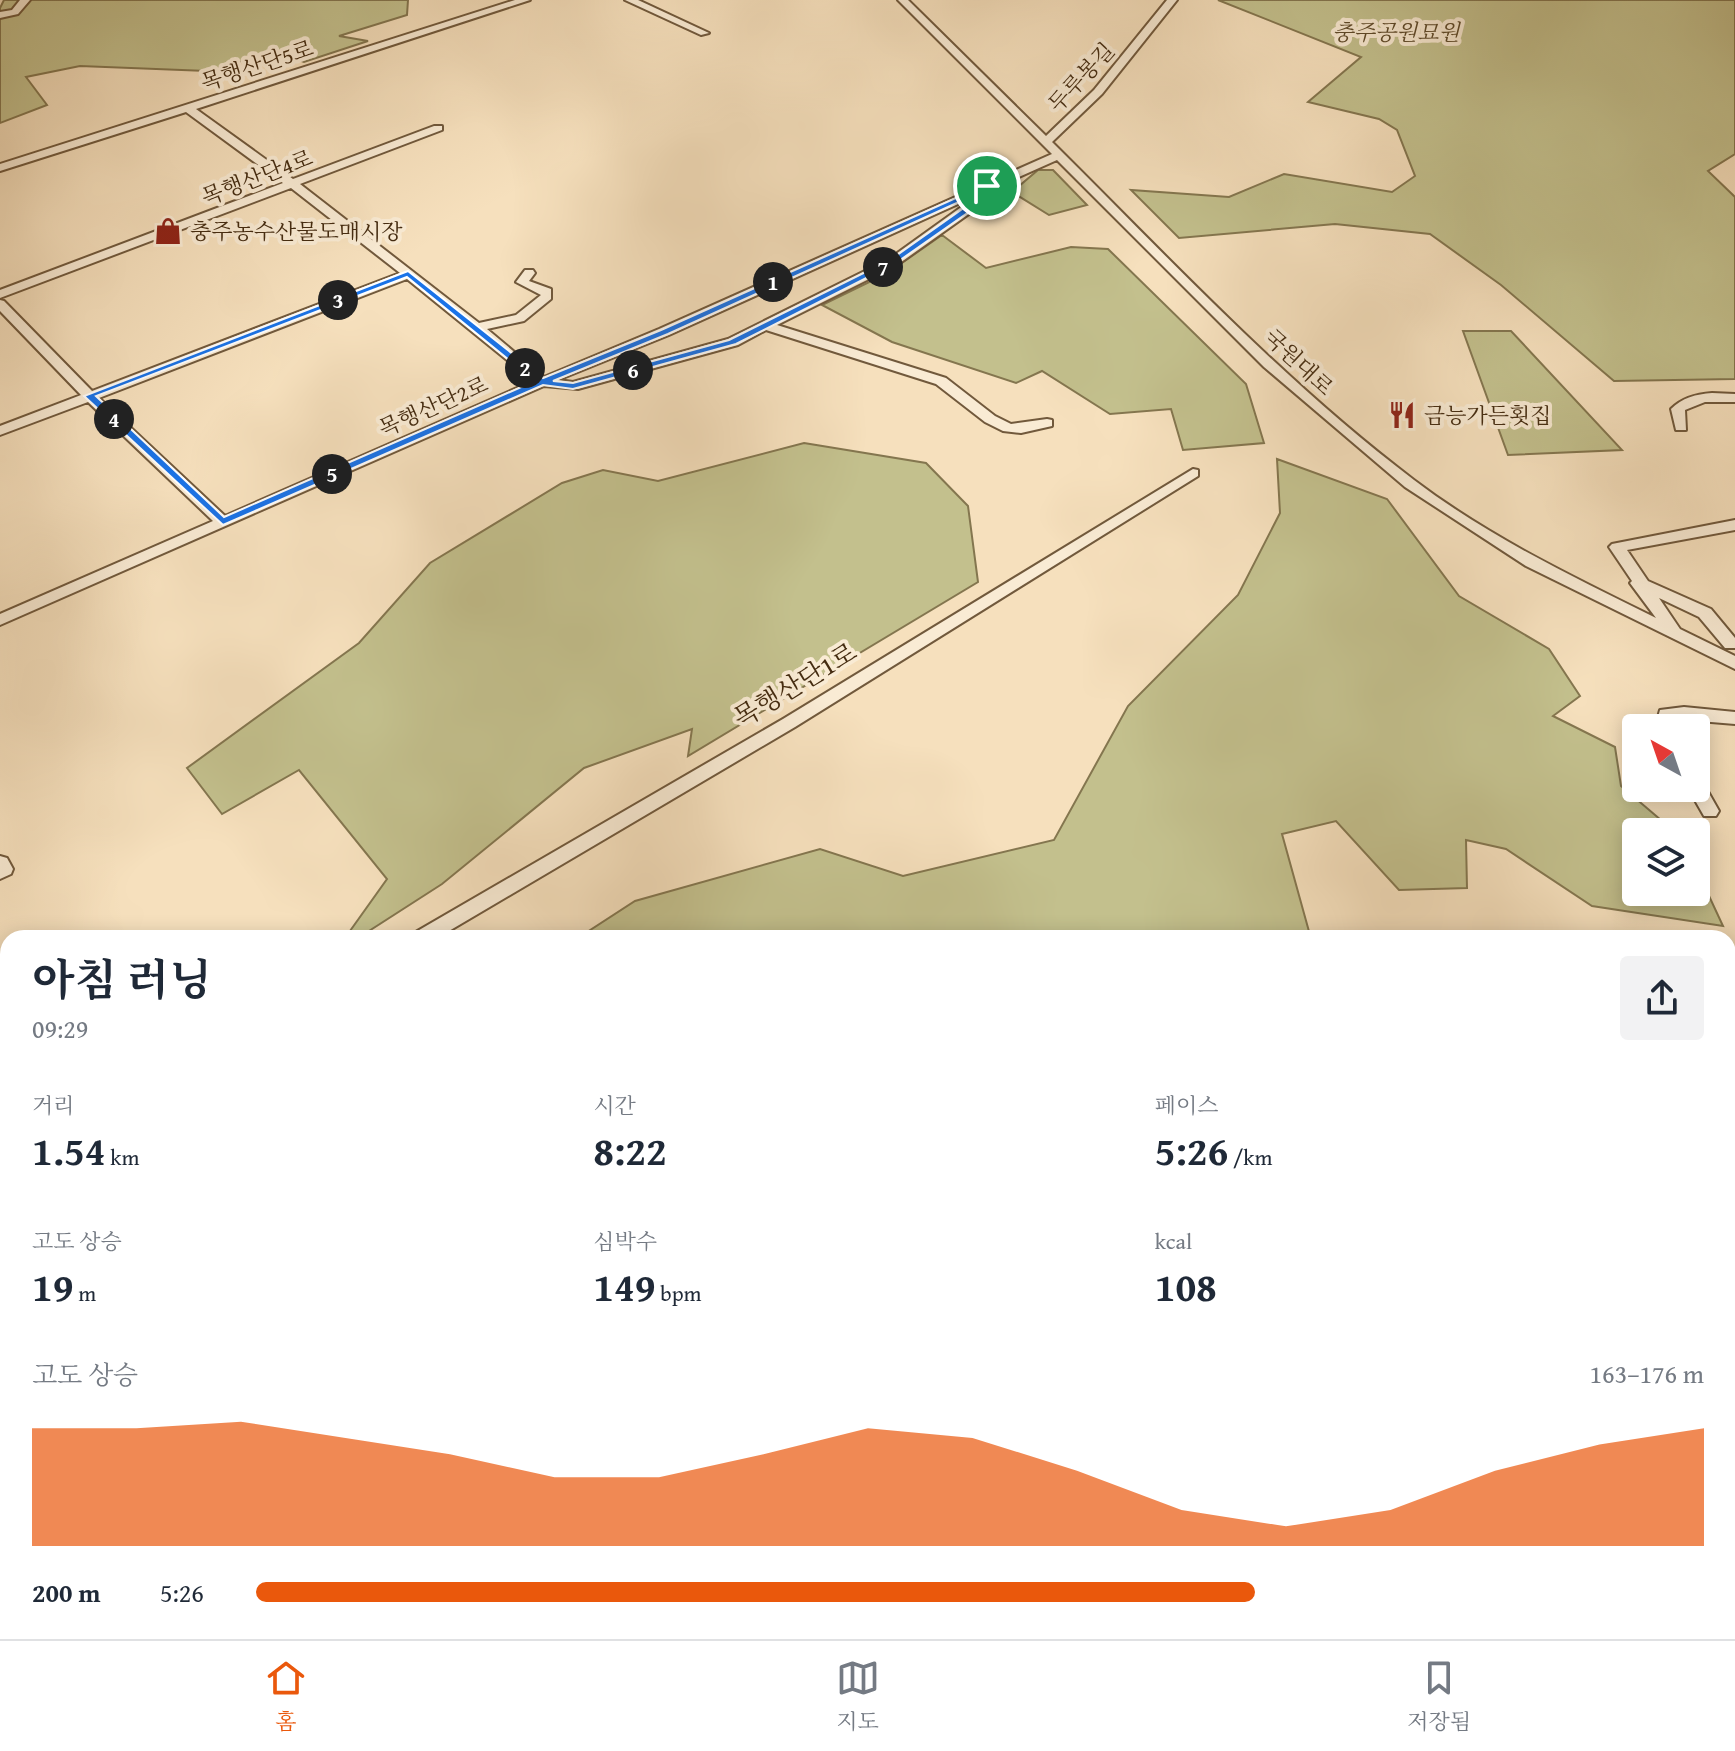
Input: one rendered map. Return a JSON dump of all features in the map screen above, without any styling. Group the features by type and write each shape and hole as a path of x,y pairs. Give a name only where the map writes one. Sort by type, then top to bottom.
{"street":[{"path":"0,15 15,12 25,0"},
{"name":"목행산단5로","path":"0,168 525,0"},
{"path":"630,0 704,33"},
{"name":"국원대로","path":"903,0 1269,364 1410,484 1531,563 1735,663"},
{"name":"두루봉길","path":"1046,142 1098,92 1172,0"},
{"path":"188,108 294,185 477,327 542,382 573,386 733,342 893,262 983,199 987,186"},
{"name":"목행산단4로","path":"0,294 438,128"},
{"name":"목행산단2로","path":"0,620 542,382 664,332 1059,155"},
{"path":"477,327 520,318 547,296 547,292 522,282 529,273"},
{"path":"0,431 408,274"},
{"path":"0,304 89,396 223,522"},
{"path":"766,326 941,381 990,419 1008,428 1047,423"},
{"path":"1681,427 1678,409 1689,400 1702,396 1735,398"},
{"name":"목행산단1로","path":"435,930 789,723 1193,473"},
{"path":"1676,635 1638,583 1627,559 1617,547 1735,525"},
{"path":"1638,583 1705,613 1731,644"},
{"path":"1666,714 1687,711 1697,714"},
{"path":"1710,718 1735,718"},
{"path":"1705,802 1710,811"},
{"path":"0,863 4,869 0,872"}],"green space":[{"path":"4,0 408,0 407,15 339,36 368,41 304,62 276,52 207,71 80,66 26,77 47,105 0,123 0,8"},
{"name":"충주공원묘원","path":"1218,0 1735,0 1735,154 1708,171 1735,197 1735,379 1614,381 1501,285 1430,234 1335,224 1179,238 1131,190 1229,197 1284,174 1392,192 1415,176 1397,130 1379,119 1308,102 1361,57"},
{"path":"1038,170 1053,170 1087,205 1049,215 1012,192"},
{"path":"942,235 986,268 1071,247 1108,249 1246,384 1264,443 1183,450 1171,409 1110,414 1042,371 1016,383 892,342 822,305 886,274"},
{"path":"1463,331 1511,331 1622,450 1508,455"},
{"path":"804,443 926,463 968,506 978,582 688,756 692,729 584,768 442,884 370,930 351,930 387,879 299,770 222,814 187,768 359,643 430,563 562,483 603,470 658,481"},
{"path":"1277,459 1387,499 1459,596 1549,649 1580,696 1553,716 1615,747 1622,802 1640,802 1659,818 1622,818 1622,906 1710,906 1710,898 1723,926 1592,906 1506,849 1466,840 1467,888 1399,890 1336,821 1282,834 1309,930 590,930 635,901 820,849 903,876 1054,840 1128,706 1238,595 1280,513"}],"place":[{"name":"충주농수산물도매시장","path":"168,231"},
{"name":"금능가든횟집","path":"1402,415"}],"route":[{"path":"987,186 664,332 542,382 408,274 89,396 223,522 542,382 573,386 733,342 893,262 983,199 987,186"}]}
